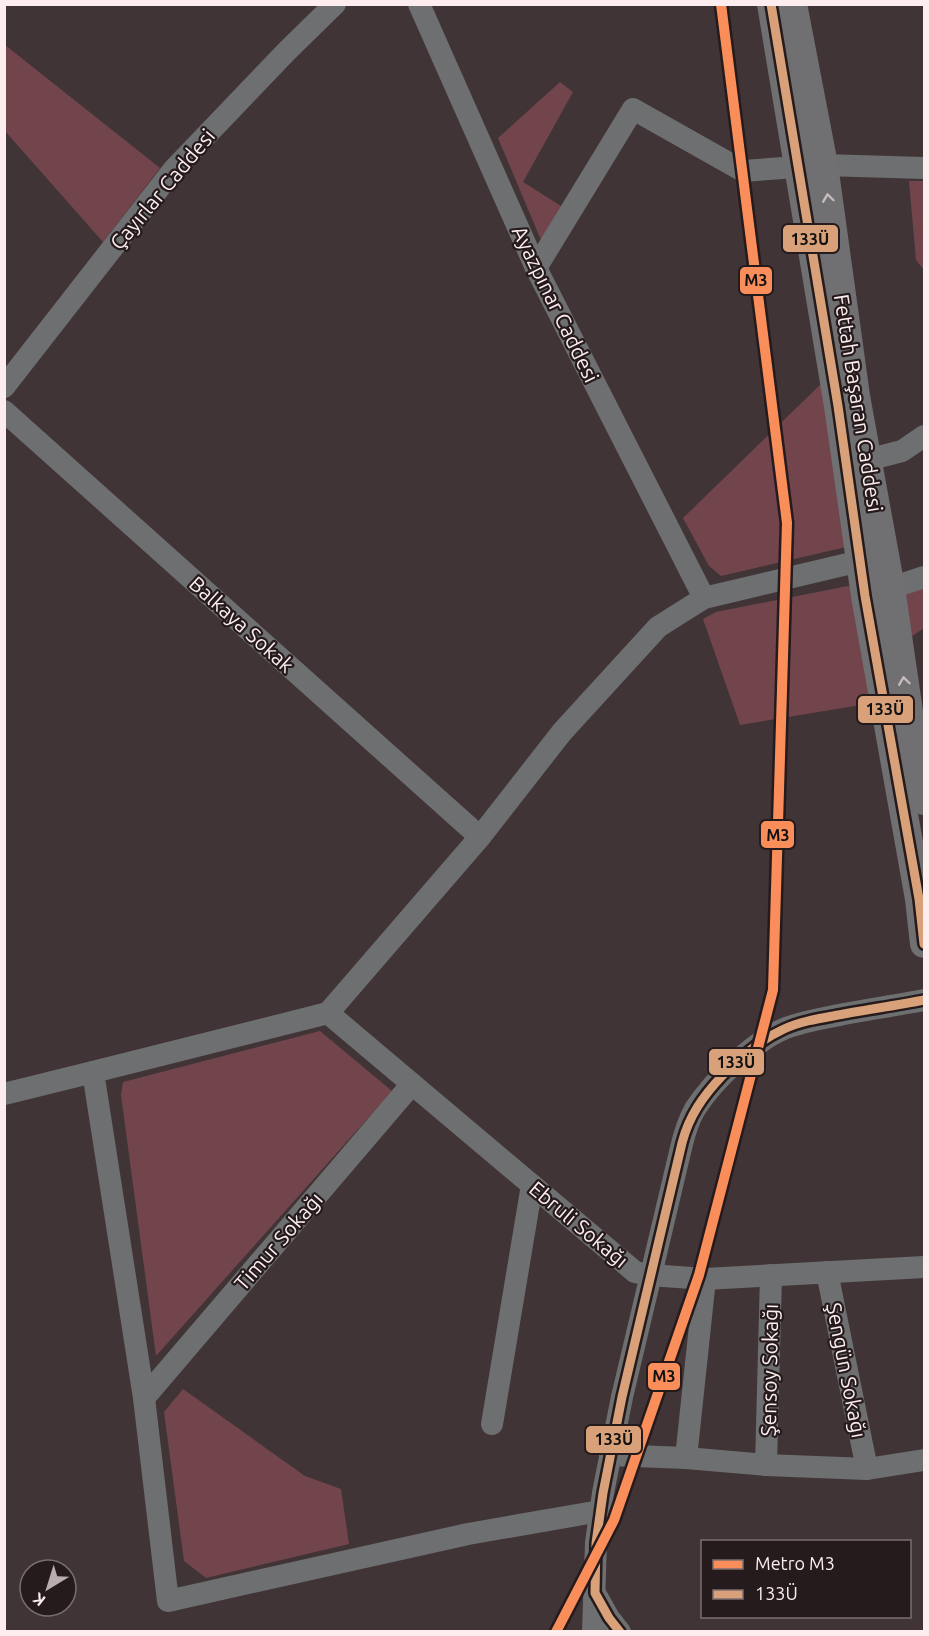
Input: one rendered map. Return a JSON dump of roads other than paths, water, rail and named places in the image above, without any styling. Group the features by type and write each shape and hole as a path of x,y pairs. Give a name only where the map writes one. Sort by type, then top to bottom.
{"main road":[{"name":"Fettah Başaran Caddesi","path":"771,4 811,166 891,588 910,747 907,838 919,899 924,944"},
{"name":"Fettah Başaran Caddesi","path":"793,4 838,406 860,561 924,801"}],"street":[{"name":"Çayırlar Caddesi","path":"4,387 174,169 335,4"},
{"name":"Ayazpınar Caddesi","path":"419,4 536,268 704,598"},
{"path":"536,268 633,109 743,171 811,166 924,168"},
{"name":"Balkaya Sokak","path":"4,411 480,837"},
{"path":"867,460 902,452 924,436"},
{"path":"4,1094 328,1013 480,837 562,732 658,627 704,598 860,561"},
{"path":"891,588 924,577"},
{"path":"593,1632 596,1543 610,1455 686,1128 695,1110 731,1066 770,1035 787,1027 822,1018 924,1000"},
{"name":"Ebruli Sokağı","path":"328,1013 635,1272 705,1279 924,1267"},
{"path":"93,1072 144,1398 168,1601 468,1534 600,1511"},
{"name":"Timur Sokağı","path":"144,1398 412,1084"},
{"path":"492,1424 532,1185"},
{"name":"Şengün Sokağı","path":"827,1272 867,1469"},
{"name":"Şensoy Sokağı","path":"766,1466 771,1275"},
{"path":"686,1458 705,1279"},
{"path":"610,1455 686,1458 766,1466 867,1469 924,1460"},
{"path":"595,1593 620,1632"}],"metro line":[{"name":"M3","path":"556,1632 614,1520 699,1275 773,990 787,523 721,4"}]}
